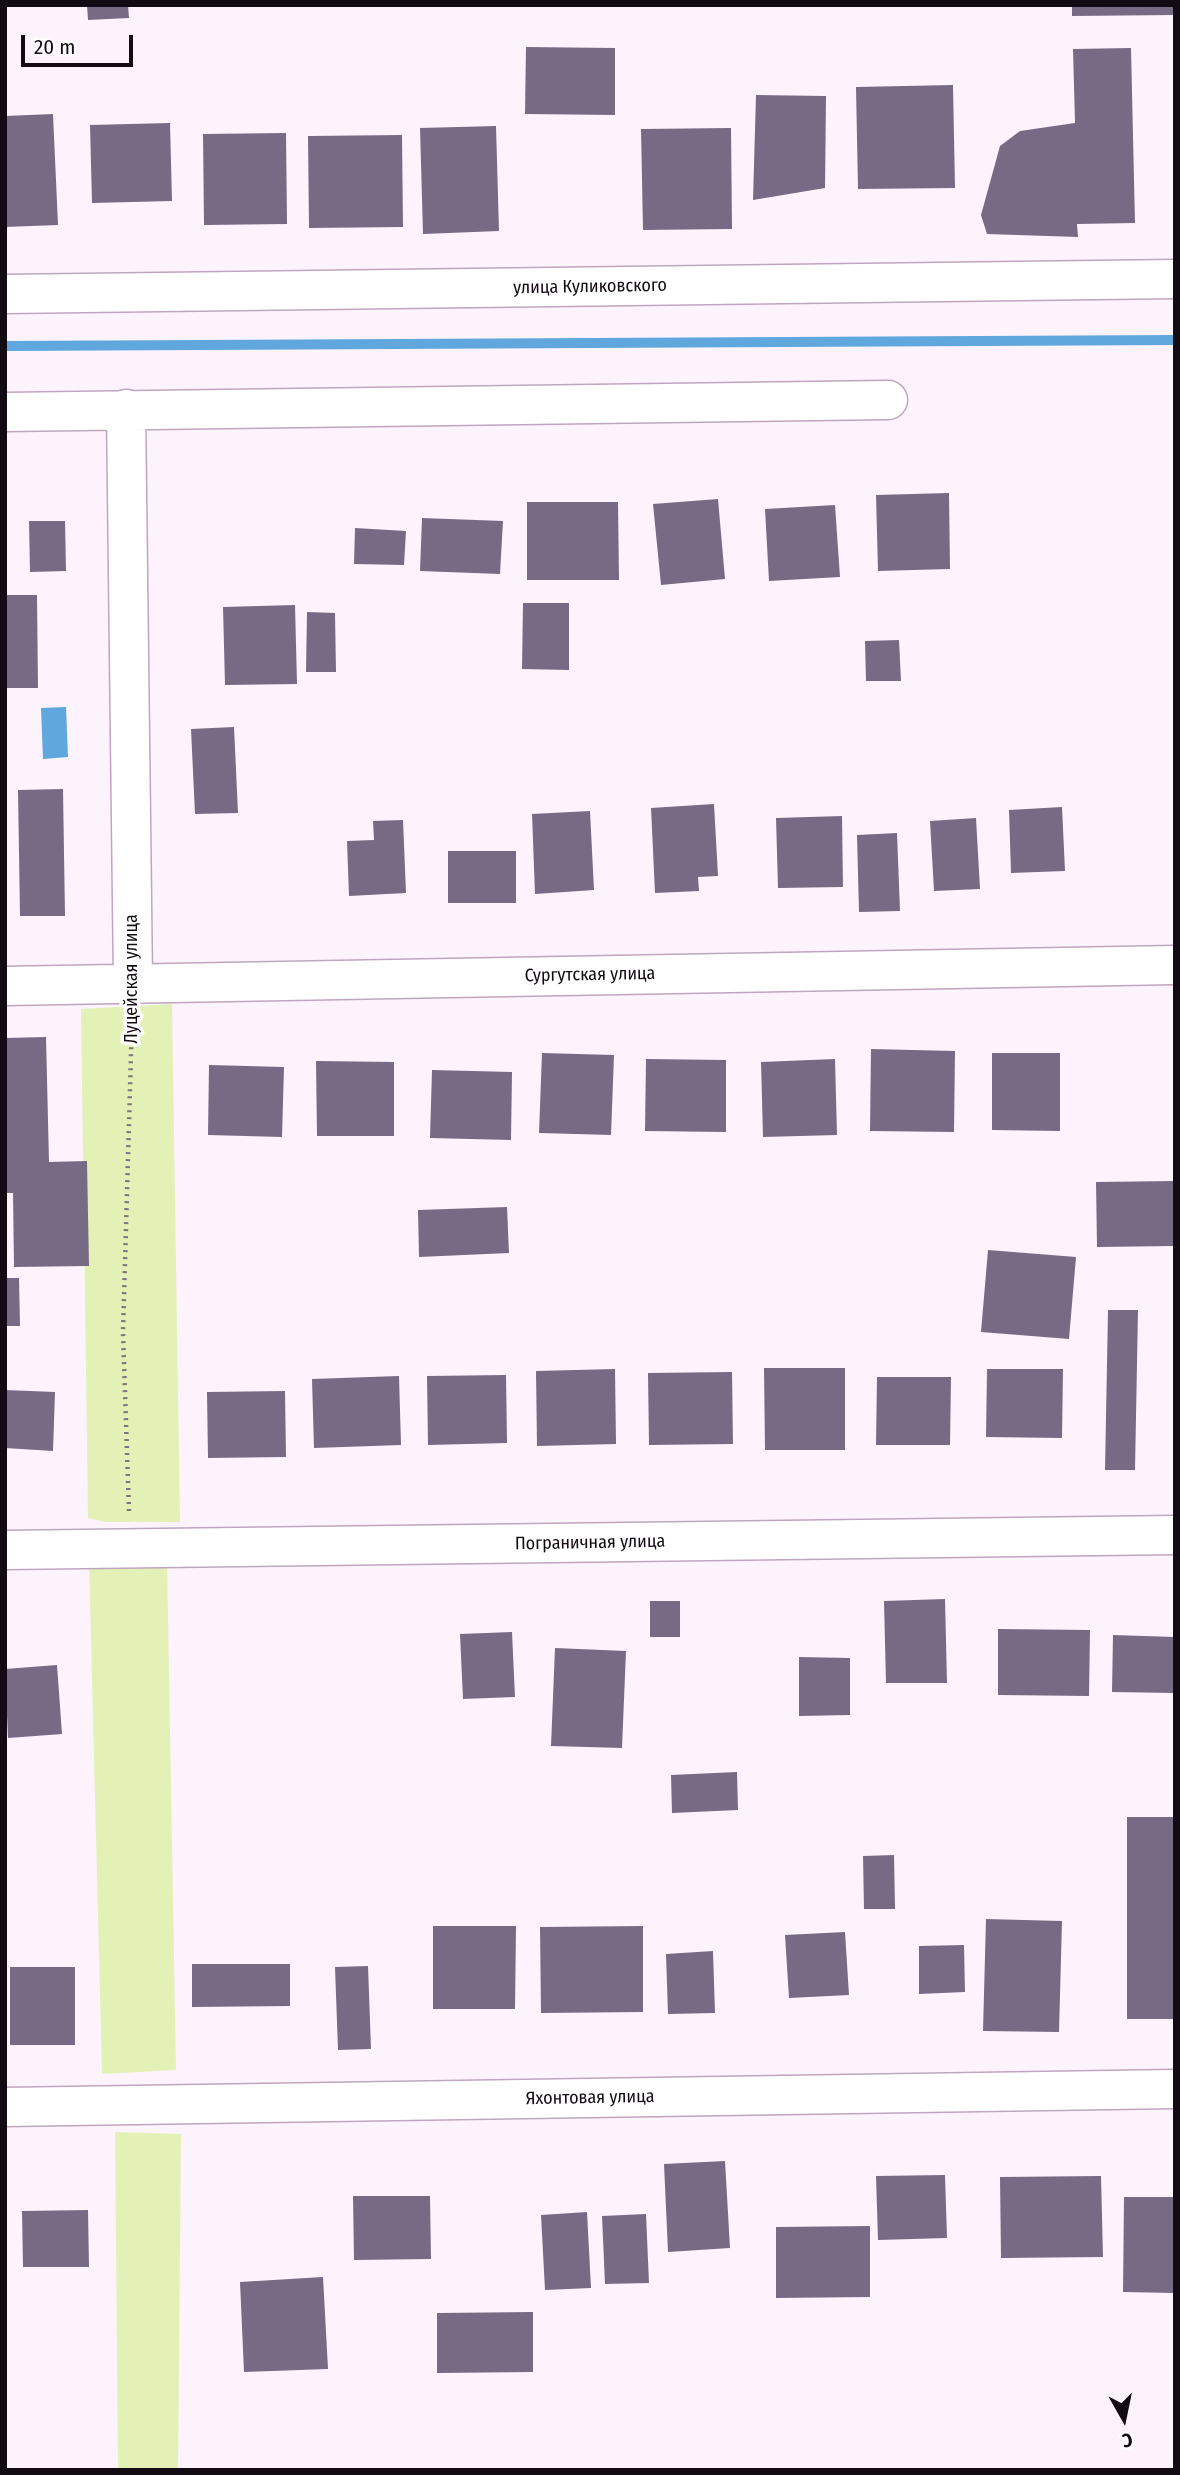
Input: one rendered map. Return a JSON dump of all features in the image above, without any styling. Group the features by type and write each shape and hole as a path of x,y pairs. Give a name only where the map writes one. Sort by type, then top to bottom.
{"street":[{"name":"улица Куликовского","path":"5,294 1175,279"},
{"path":"5,411 888,400"},
{"name":"Луцейская улица","path":"126,409 133,984"},
{"name":"Сургутская улица","path":"5,986 1175,965"},
{"name":"Пограничная улица","path":"5,1550 1175,1535"},
{"name":"Яхонтовая улица","path":"5,2106 1175,2089"}],"path":[{"name":"Луцейская улица","path":"131,1549 122,1333 133,984"}],"green space":[{"path":"172,1004 180,1522 105,1522 88,1518 81,1009"},
{"path":"167,1560 176,2070 102,2074 89,1561"},
{"path":"115,2132 181,2134 178,2470 118,2470"}],"water":[{"path":"66,707 68,757 43,759 41,708"}],"building":[{"path":"87,5 128,5 129,18 88,20"},
{"path":"1072,5 1175,5 1175,15 1072,16"},
{"path":"526,47 615,48 615,115 525,114"},
{"path":"1131,48 1135,223 1077,224 1078,237 987,234 981,215 1000,146 1020,131 1075,123 1073,49"},
{"path":"953,85 955,188 858,189 856,87"},
{"path":"756,95 826,96 825,188 753,200"},
{"path":"53,114 58,225 5,227 5,116"},
{"path":"170,123 172,201 92,203 90,125"},
{"path":"496,126 499,231 423,234 420,128"},
{"path":"731,128 732,229 643,230 641,129"},
{"path":"286,133 287,224 204,225 203,134"},
{"path":"402,135 403,227 309,228 308,136"},
{"path":"949,493 950,569 878,571 876,495"},
{"path":"718,499 725,579 661,585 653,504"},
{"path":"527,502 618,502 619,580 527,580"},
{"path":"835,505 840,577 769,581 765,509"},
{"path":"422,518 503,521 500,574 420,571"},
{"path":"29,521 65,521 66,571 30,572"},
{"path":"355,528 406,531 404,565 354,564"},
{"path":"5,595 37,595 38,688 5,688"},
{"path":"523,603 569,603 569,670 522,669"},
{"path":"295,605 297,684 225,685 223,607"},
{"path":"307,612 335,613 336,672 306,672"},
{"path":"899,640 901,681 866,681 865,641"},
{"path":"234,727 238,813 195,814 191,729"},
{"path":"63,789 65,916 20,916 18,790"},
{"path":"714,804 718,876 698,877 699,891 655,893 651,808"},
{"path":"1062,807 1065,871 1011,873 1009,810"},
{"path":"590,811 594,890 535,894 532,814"},
{"path":"842,816 843,887 778,888 776,818"},
{"path":"976,818 980,889 934,891 930,821"},
{"path":"403,820 406,893 349,896 347,841 374,840 373,821"},
{"path":"897,833 900,911 859,912 857,835"},
{"path":"448,851 516,851 516,903 448,903"},
{"path":"46,1037 49,1162 87,1161 89,1266 14,1267 13,1193 5,1193 5,1038"},
{"path":"871,1049 955,1051 954,1132 870,1131"},
{"path":"542,1053 614,1055 611,1135 539,1133"},
{"path":"992,1053 1060,1053 1060,1131 992,1130"},
{"path":"646,1059 726,1060 726,1132 645,1131"},
{"path":"835,1059 837,1135 763,1137 761,1062"},
{"path":"316,1061 394,1062 394,1136 317,1136"},
{"path":"209,1065 284,1067 282,1137 208,1135"},
{"path":"432,1070 512,1072 511,1140 430,1138"},
{"path":"1175,1181 1175,1246 1097,1247 1096,1182"},
{"path":"507,1207 509,1253 419,1257 418,1210"},
{"path":"988,1250 1076,1257 1069,1339 981,1332"},
{"path":"5,1278 19,1278 20,1326 5,1326"},
{"path":"1108,1310 1138,1310 1135,1470 1105,1470"},
{"path":"764,1368 845,1368 845,1450 765,1450"},
{"path":"615,1369 616,1444 537,1446 536,1371"},
{"path":"987,1369 1063,1369 1062,1438 986,1437"},
{"path":"732,1372 733,1444 649,1445 648,1373"},
{"path":"506,1375 507,1443 428,1445 427,1376"},
{"path":"399,1376 401,1445 314,1448 312,1379"},
{"path":"877,1377 951,1377 950,1445 876,1445"},
{"path":"5,1390 55,1392 53,1451 5,1448"},
{"path":"285,1391 286,1457 208,1458 207,1392"},
{"path":"945,1599 947,1683 886,1683 884,1601"},
{"path":"650,1601 680,1601 680,1637 650,1637"},
{"path":"998,1629 1090,1630 1089,1696 998,1695"},
{"path":"512,1632 515,1697 463,1699 460,1634"},
{"path":"1113,1635 1175,1637 1175,1693 1112,1692"},
{"path":"555,1648 626,1651 622,1748 551,1746"},
{"path":"799,1657 850,1658 850,1715 799,1716"},
{"path":"57,1665 62,1734 8,1738 5,1669"},
{"path":"737,1772 738,1810 672,1813 671,1775"},
{"path":"1127,1817 1175,1817 1175,2019 1127,2019"},
{"path":"894,1855 895,1909 864,1909 863,1856"},
{"path":"986,1919 1062,1921 1059,2032 983,2031"},
{"path":"433,1926 516,1926 515,2009 433,2009"},
{"path":"643,1926 643,2012 541,2013 540,1927"},
{"path":"845,1932 849,1995 789,1998 785,1935"},
{"path":"964,1945 965,1992 919,1994 919,1946"},
{"path":"713,1951 715,2013 668,2014 666,1954"},
{"path":"192,1964 290,1964 290,2006 192,2007"},
{"path":"368,1966 371,2049 338,2050 335,1967"},
{"path":"10,1967 75,1967 75,2045 10,2045"},
{"path":"725,2161 730,2248 668,2252 664,2164"},
{"path":"945,2175 947,2238 878,2240 876,2176"},
{"path":"1101,2176 1103,2257 1001,2258 1000,2177"},
{"path":"353,2196 430,2196 431,2259 354,2260"},
{"path":"1124,2197 1175,2197 1175,2293 1123,2292"},
{"path":"88,2210 89,2267 23,2267 22,2211"},
{"path":"587,2212 591,2288 545,2290 541,2215"},
{"path":"646,2214 649,2283 605,2284 602,2216"},
{"path":"870,2226 870,2297 776,2298 776,2227"},
{"path":"323,2277 328,2369 244,2372 240,2282"},
{"path":"533,2312 533,2372 437,2373 437,2313"}],"waterway":[{"path":"5,346 1175,340"}]}
